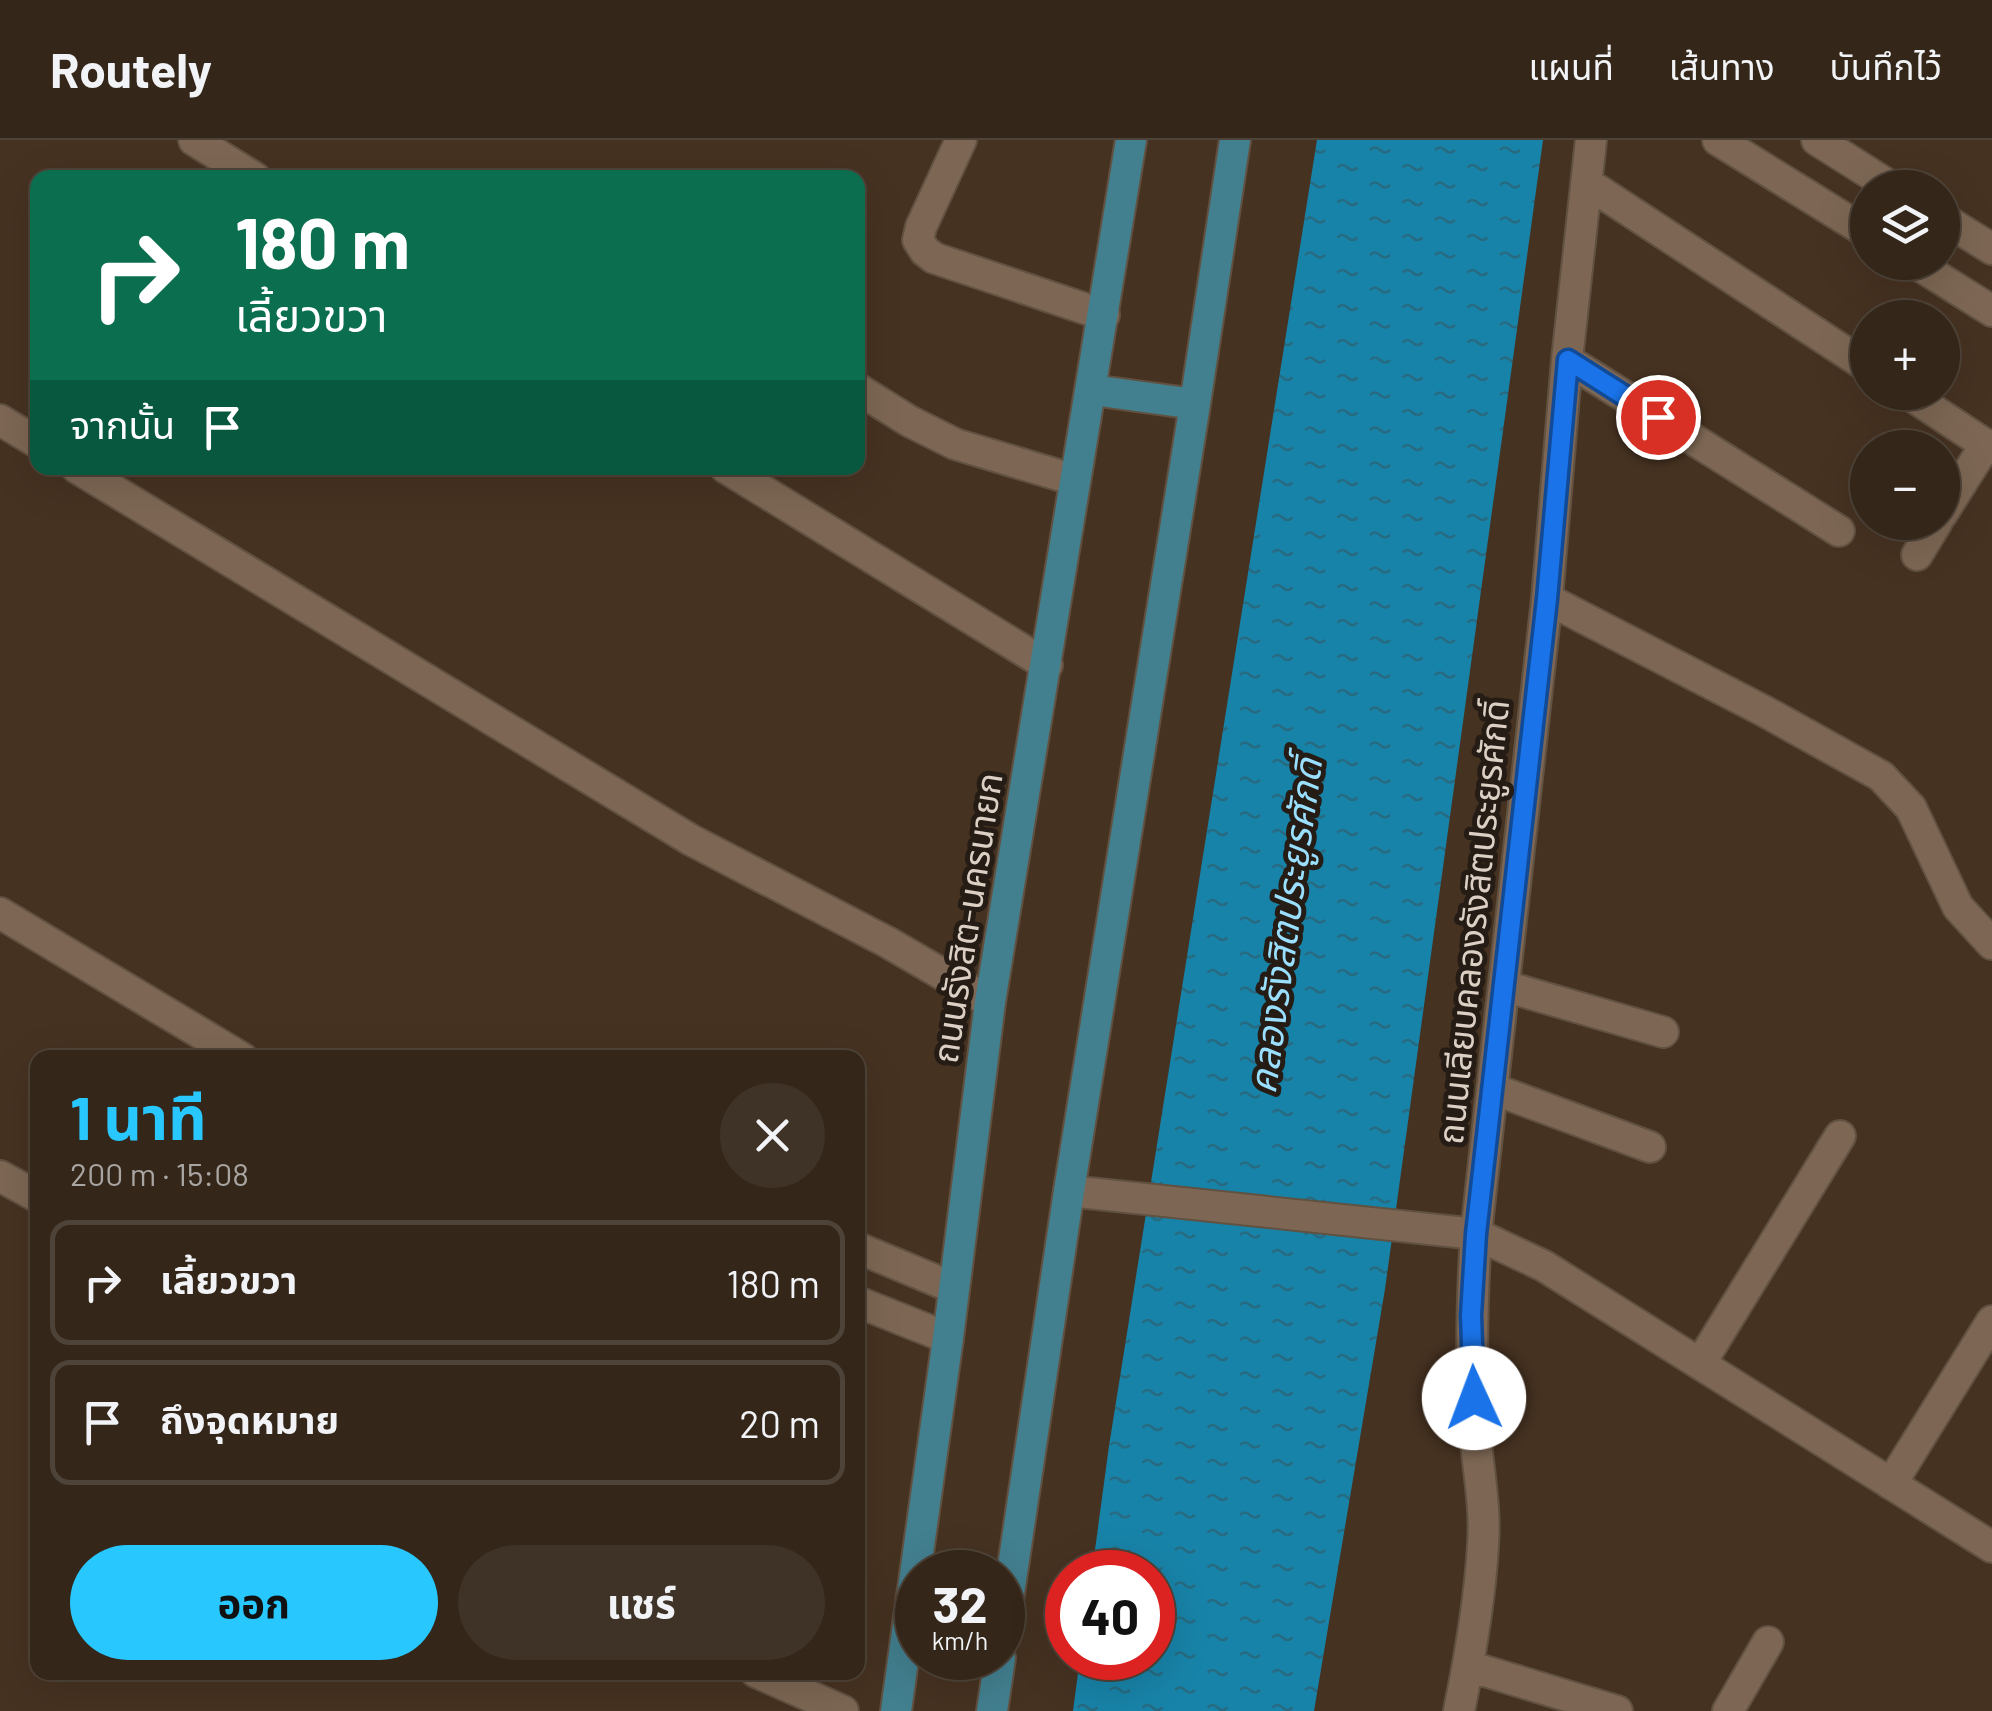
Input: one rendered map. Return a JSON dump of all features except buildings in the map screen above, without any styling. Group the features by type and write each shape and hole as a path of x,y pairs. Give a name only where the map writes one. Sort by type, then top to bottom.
{"main road":[{"name":"ถนนรังสิต-นครนายก","path":"896,1711 990,1002 1131,140"},
{"path":"1015,1550 1235,140"},
{"path":"1092,390 1195,404"},
{"path":"992,1711 997,1680"}],"street":[{"path":"194,140 242,170"},
{"path":"961,140 921,227 918,240 924,251 934,258 1104,315"},
{"name":"ถนนเลียบคลองรังสิตประยูรศักดิ์","path":"1459,1711 1484,1545 1484,1496 1475,1433 1472,1363 1476,1234 1547,599 1591,140"},
{"path":"1718,140 1850,223"},
{"path":"1817,140 1865,170"},
{"path":"1587,183 1850,355"},
{"path":"1960,229 1992,249"},
{"path":"1943,280 1992,311"},
{"path":"1568,360 1839,531"},
{"path":"865,393 954,444 1076,480"},
{"path":"1934,410 1989,446 1960,488"},
{"path":"0,420 30,438"},
{"path":"89,475 691,840 889,943 990,1002"},
{"path":"737,475 1046,665"},
{"path":"1916,555 1926,540"},
{"path":"1547,599 1881,776 1911,808 1958,907 1992,944"},
{"path":"0,913 229,1050"},
{"path":"1504,986 1663,1032"},
{"path":"1492,1089 1650,1148"},
{"path":"1700,1364 1840,1136"},
{"path":"0,1176 30,1193"},
{"path":"1069,1191 1476,1234 1544,1266 1992,1547"},
{"path":"865,1251 954,1288"},
{"path":"865,1305 948,1338"},
{"path":"1891,1484 1992,1321"},
{"path":"1728,1711 1768,1642"},
{"path":"1468,1666 1616,1711"},
{"path":"774,1680 843,1711"}],"water":[{"name":"คลองรังสิตประยูรศักดิ์","path":"1317,140 1543,140 1385,1289 1314,1711 1073,1711 1077,1680 1175,1680 1175,1550 1095,1550"}],"route":[{"path":"1474,1398 1471,1315 1476,1234 1547,599 1568,360 1658,417"}]}
